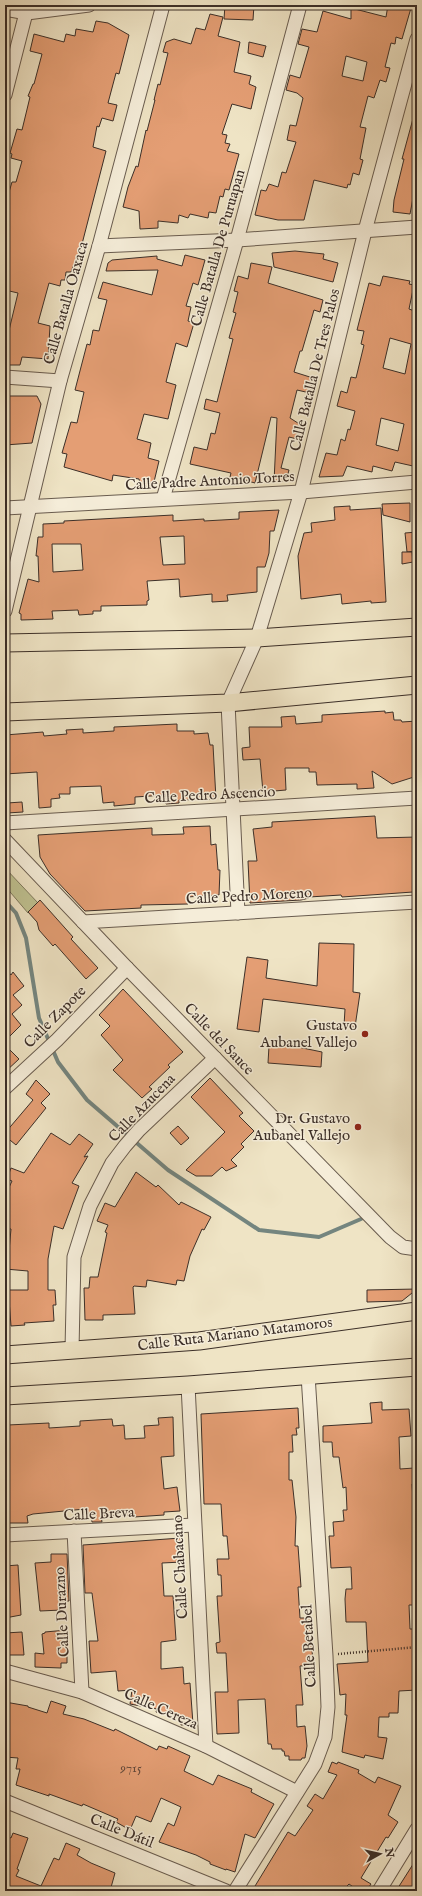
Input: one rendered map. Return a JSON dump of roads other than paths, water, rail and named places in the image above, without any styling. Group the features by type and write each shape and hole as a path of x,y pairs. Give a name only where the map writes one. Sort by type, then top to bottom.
{"main road":[{"path":"5,643 257,638 417,627"},
{"path":"5,712 228,703 417,685"},
{"name":"Calle Ruta Mariano Matamoros","path":"5,1355 199,1341 417,1311"},
{"path":"5,1396 188,1385 417,1367"}],"street":[{"path":"5,9 89,5"},
{"name":"Calle Batalla Oaxaca","path":"5,611 60,381 99,246 163,5"},
{"name":"Calle Batalla De Puruapan","path":"163,499 237,240 300,5"},
{"path":"5,95 27,9"},
{"name":"Calle Batalla De Tres Palos","path":"228,703 257,638 301,492 365,231 417,39"},
{"path":"99,246 237,240 417,227"},
{"path":"5,377 60,381"},
{"name":"Calle Padre Antonio Torres","path":"5,508 29,508 301,492 417,482"},
{"path":"228,703 238,913"},
{"name":"Calle Pedro Ascencio","path":"5,823 417,798"},
{"name":"Calle del Sauce","path":"5,840 127,968 390,1237 402,1247 417,1249"},
{"name":"Calle Pedro Moreno","path":"83,922 417,902"},
{"name":"Calle Zapote","path":"5,1088 57,1040 127,968"},
{"name":"Calle Azucena","path":"72,1350 74,1257 90,1206 112,1163 125,1146 139,1130 215,1058"},
{"name":"Calle Betabel","path":"235,1891 315,1764 325,1737 328,1707 326,1656 308,1375"},
{"name":"Calle Chabacano","path":"188,1385 206,1746"},
{"name":"Calle Breva","path":"5,1535 194,1525"},
{"name":"Calle Durazno","path":"74,1531 82,1692"},
{"name":"Calle Cereza","path":"5,1671 82,1692 206,1746 297,1792"},
{"name":"Calle Dátil","path":"5,1801 226,1891"},
{"path":"379,1891 417,1828"}],"waterway":[{"path":"5,901 16,913 26,938 39,1018 58,1062 87,1100 168,1170 259,1230 319,1237 361,1219"}],"place":[{"name":"Gustavo Aubanel Vallejo","path":"365,1034"},
{"name":"Dr. Gustavo Aubanel Vallejo","path":"358,1127"}]}
